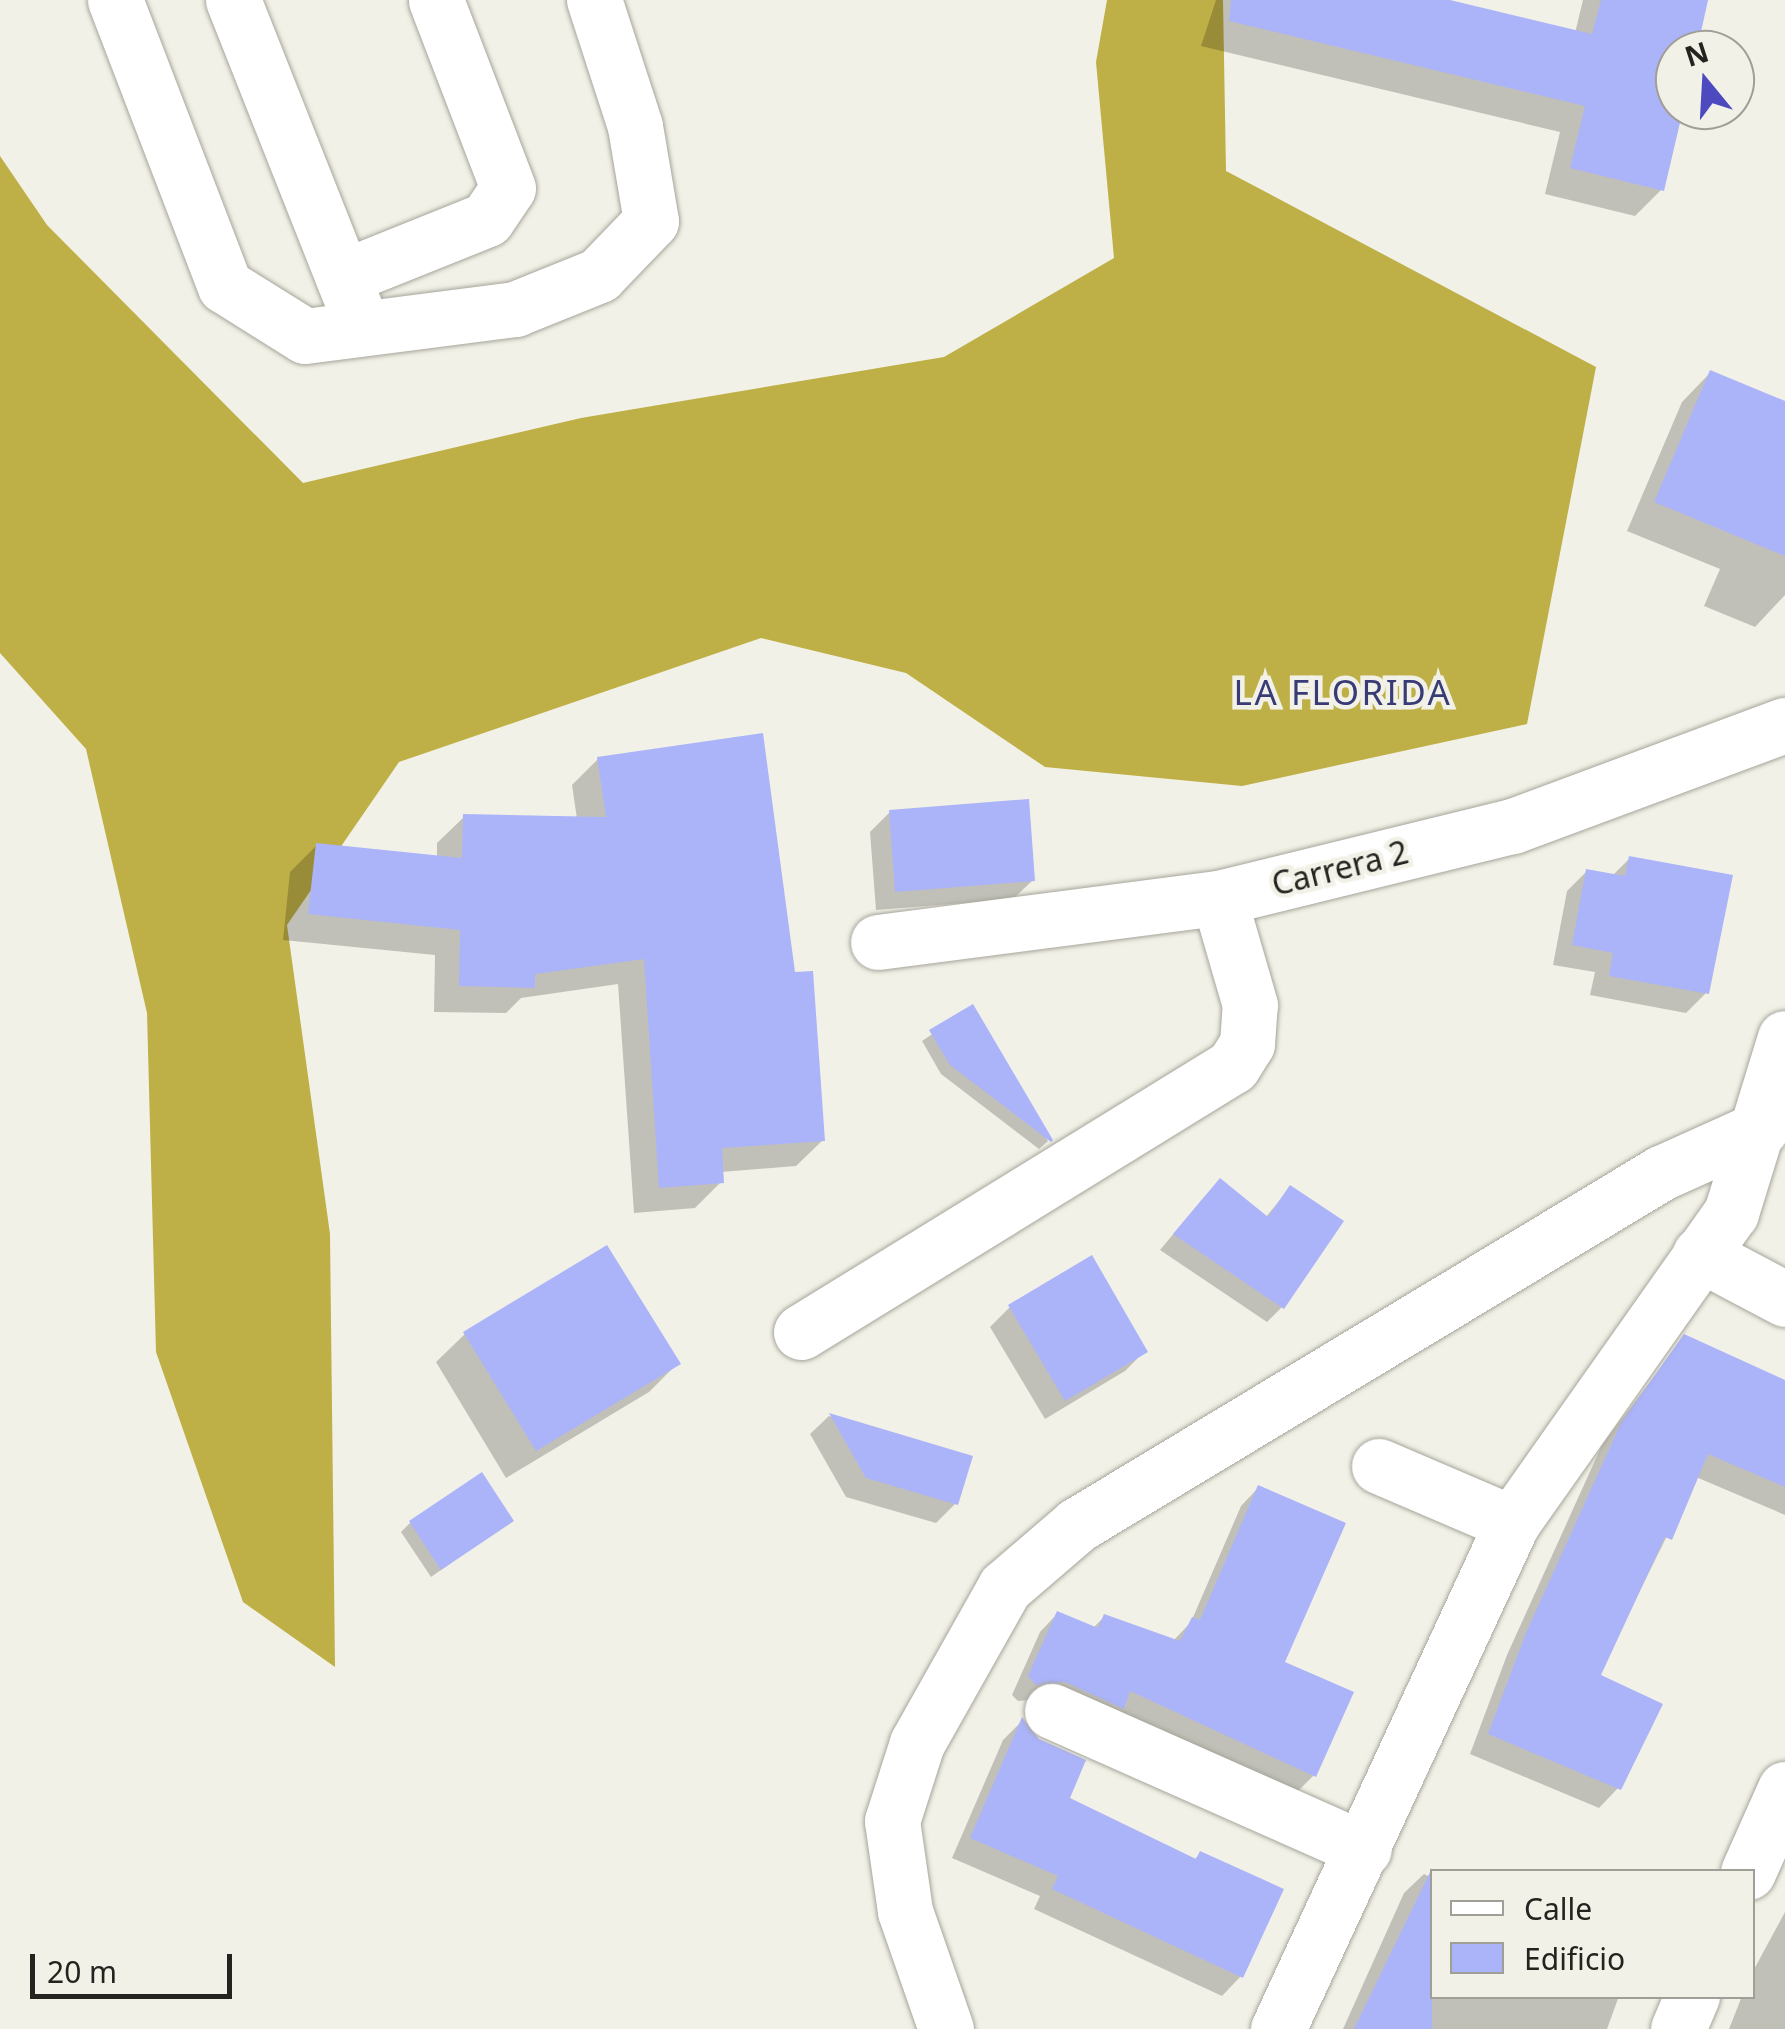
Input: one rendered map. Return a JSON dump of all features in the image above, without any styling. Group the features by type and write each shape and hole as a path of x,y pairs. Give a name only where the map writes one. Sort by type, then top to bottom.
{"street":[{"path":"115,0 224,286 305,336 364,332 514,309 599,276 651,220 635,126 594,0"},
{"path":"232,0 364,332"},
{"path":"343,277 487,220 508,188 436,0"},
{"name":"Carrera 2","path":"878,942 1219,898 1512,826 1785,725"},
{"path":"801,1332 1233,1066 1247,1044 1250,1005 1219,898"},
{"path":"1278,2029 1512,1524 1731,1213 1761,1128 1785,1038"},
{"path":"946,2029 905,1912 892,1821 916,1743 1004,1586 1094,1515 1661,1173 1761,1128"},
{"path":"1700,1254 1785,1298"},
{"path":"1379,1466 1512,1524"},
{"path":"1052,1711 1364,1849"},
{"path":"1749,1869 1785,1789"},
{"path":"1678,2029 1691,1999"}],"shaded area":[{"path":"1107,0 1223,0 1226,171 1596,367 1527,724 1242,786 1045,767 906,673 761,638 399,762 287,925 330,1234 335,1667 243,1602 156,1352 147,1013 86,749 0,653 0,156 47,225 303,483 581,418 944,357 1114,258 1096,62"}],"building":[{"path":"1231,0 1450,0 1592,34 1601,0 1708,0 1701,30 1655,30 1655,130 1678,130 1664,191 1570,168 1585,106 1229,21"},
{"path":"1710,370 1785,401 1785,556 1654,502"},
{"path":"763,733 795,972 813,971 825,1141 722,1148 724,1183 659,1188 644,959 535,974 535,988 459,986 460,930 308,914 316,843 462,858 463,814 606,817 597,757"},
{"path":"1029,799 1035,881 895,892 889,810"},
{"path":"1629,856 1733,875 1709,994 1609,976 1613,953 1572,945 1586,869 1625,876"},
{"path":"973,1004 1051,1142 950,1065 929,1030"},
{"path":"1220,1178 1268,1217 1290,1185 1344,1221 1284,1309 1173,1234"},
{"path":"607,1245 681,1364 536,1451 463,1332"},
{"path":"1092,1255 1148,1352 1065,1401 1008,1305"},
{"path":"1684,1334 1785,1380 1785,1487 1708,1454 1672,1540 1665,1537 1601,1675 1663,1704 1621,1790 1488,1734 1526,1633 1621,1423"},
{"path":"829,1413 973,1456 958,1505 866,1478"},
{"path":"482,1472 514,1521 441,1570 409,1521"},
{"path":"1258,1485 1346,1523 1285,1662 1354,1692 1316,1777 1130,1691 1124,1709 1065,1682 1036,1685 1028,1676 1057,1611 1098,1628 1104,1614 1180,1641 1192,1617 1200,1620"},
{"path":"1022,1717 1039,1739 1086,1760 1070,1798 1196,1859 1200,1851 1284,1889 1243,1978 1052,1889 1058,1876 970,1838"},
{"path":"1430,1872 1432,2029 1354,2029"}],"district":[{"name":"LA FLORIDA","path":"1343,692"}]}
